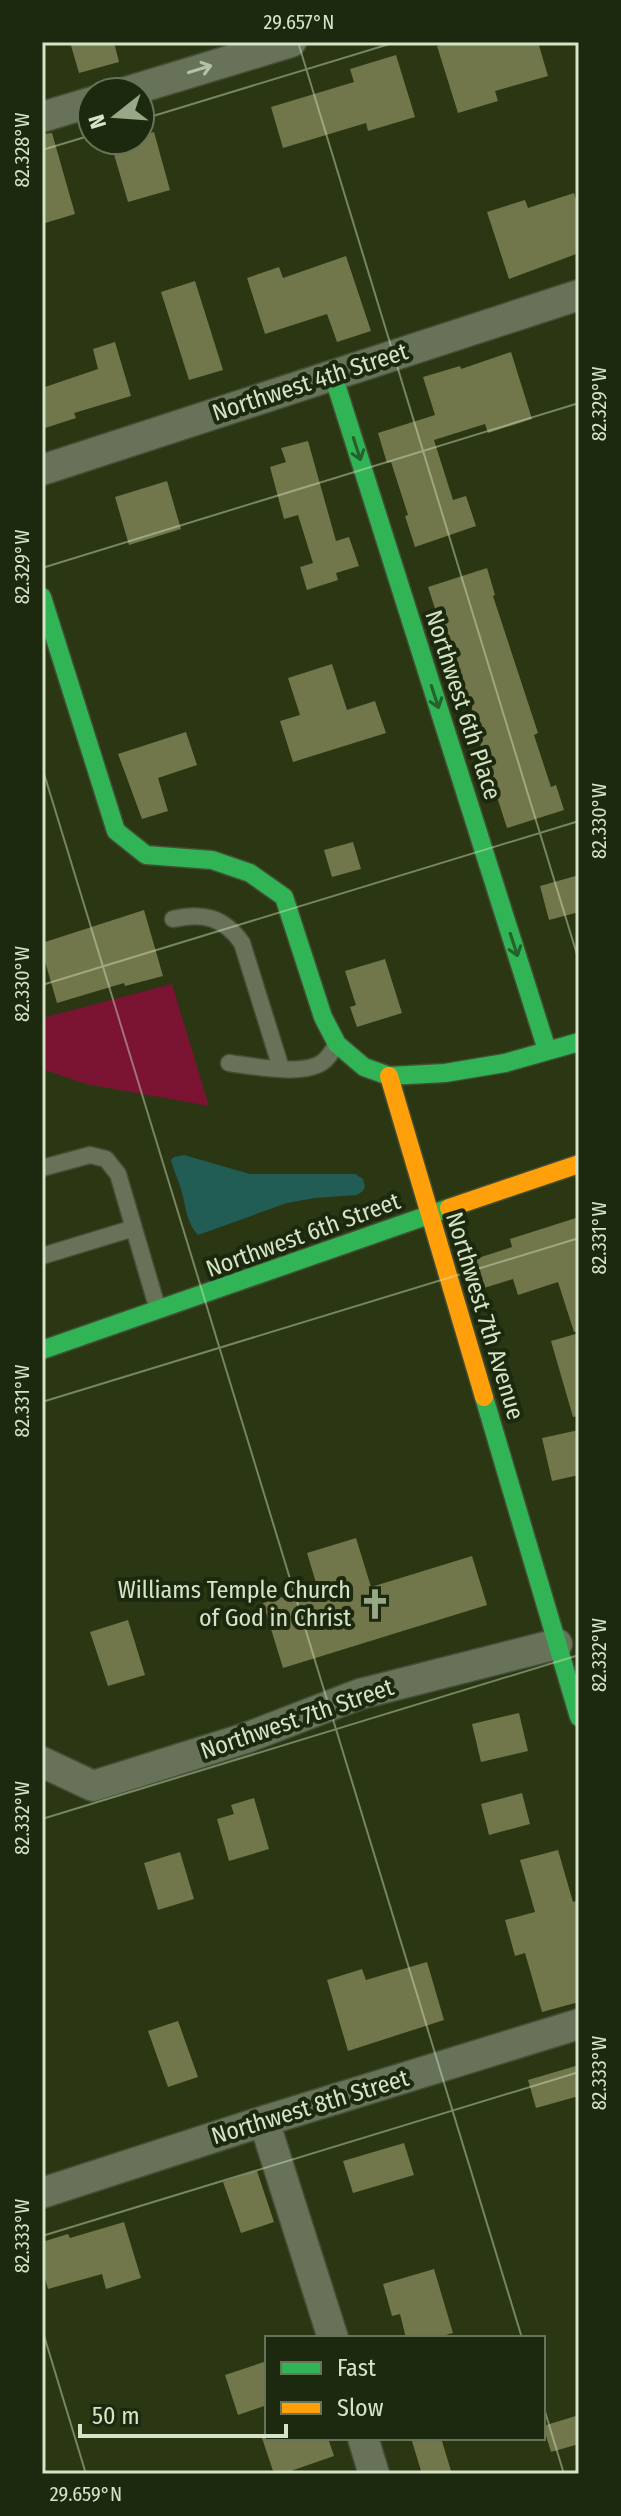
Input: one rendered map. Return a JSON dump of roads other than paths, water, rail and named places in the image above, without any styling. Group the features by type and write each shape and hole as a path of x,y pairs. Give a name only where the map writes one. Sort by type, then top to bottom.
{"street":[{"path":"156,83 291,42"},
{"path":"42,117 76,107"},
{"name":"Northwest 4th Street","path":"42,470 579,295"},
{"name":"Northwest 6th Place","path":"333,375 547,1050"},
{"path":"42,597 116,831 146,855 212,860 250,873 284,897 323,1017 337,1044 364,1067 389,1076 445,1073 505,1063 579,1042"},
{"name":"Northwest 7th Avenue","path":"389,1076 579,1717"},
{"name":"Northwest 6th Street","path":"42,1350 579,1164"},
{"name":"Northwest 7th Street","path":"42,1762 93,1786 246,1738 360,1694 557,1644"},
{"name":"Northwest 8th Street","path":"42,2193 579,2024"},
{"path":"264,2121 332,2336"},
{"path":"364,2440 374,2474"}],"lane":[{"path":"173,919 203,915 236,934 242,943 281,1068"},
{"path":"229,1063 281,1068 311,1067 323,1062 337,1044"},
{"path":"42,1168 90,1155 106,1159 118,1174 158,1312"},
{"path":"42,1256 134,1228"}],"water":[{"path":"184,1155 250,1174 355,1174 363,1179 365,1186 357,1195 287,1203 198,1235 188,1218 171,1160"}],"place":[{"name":"Williams Temple Church of God in Christ","path":"375,1604"}]}
